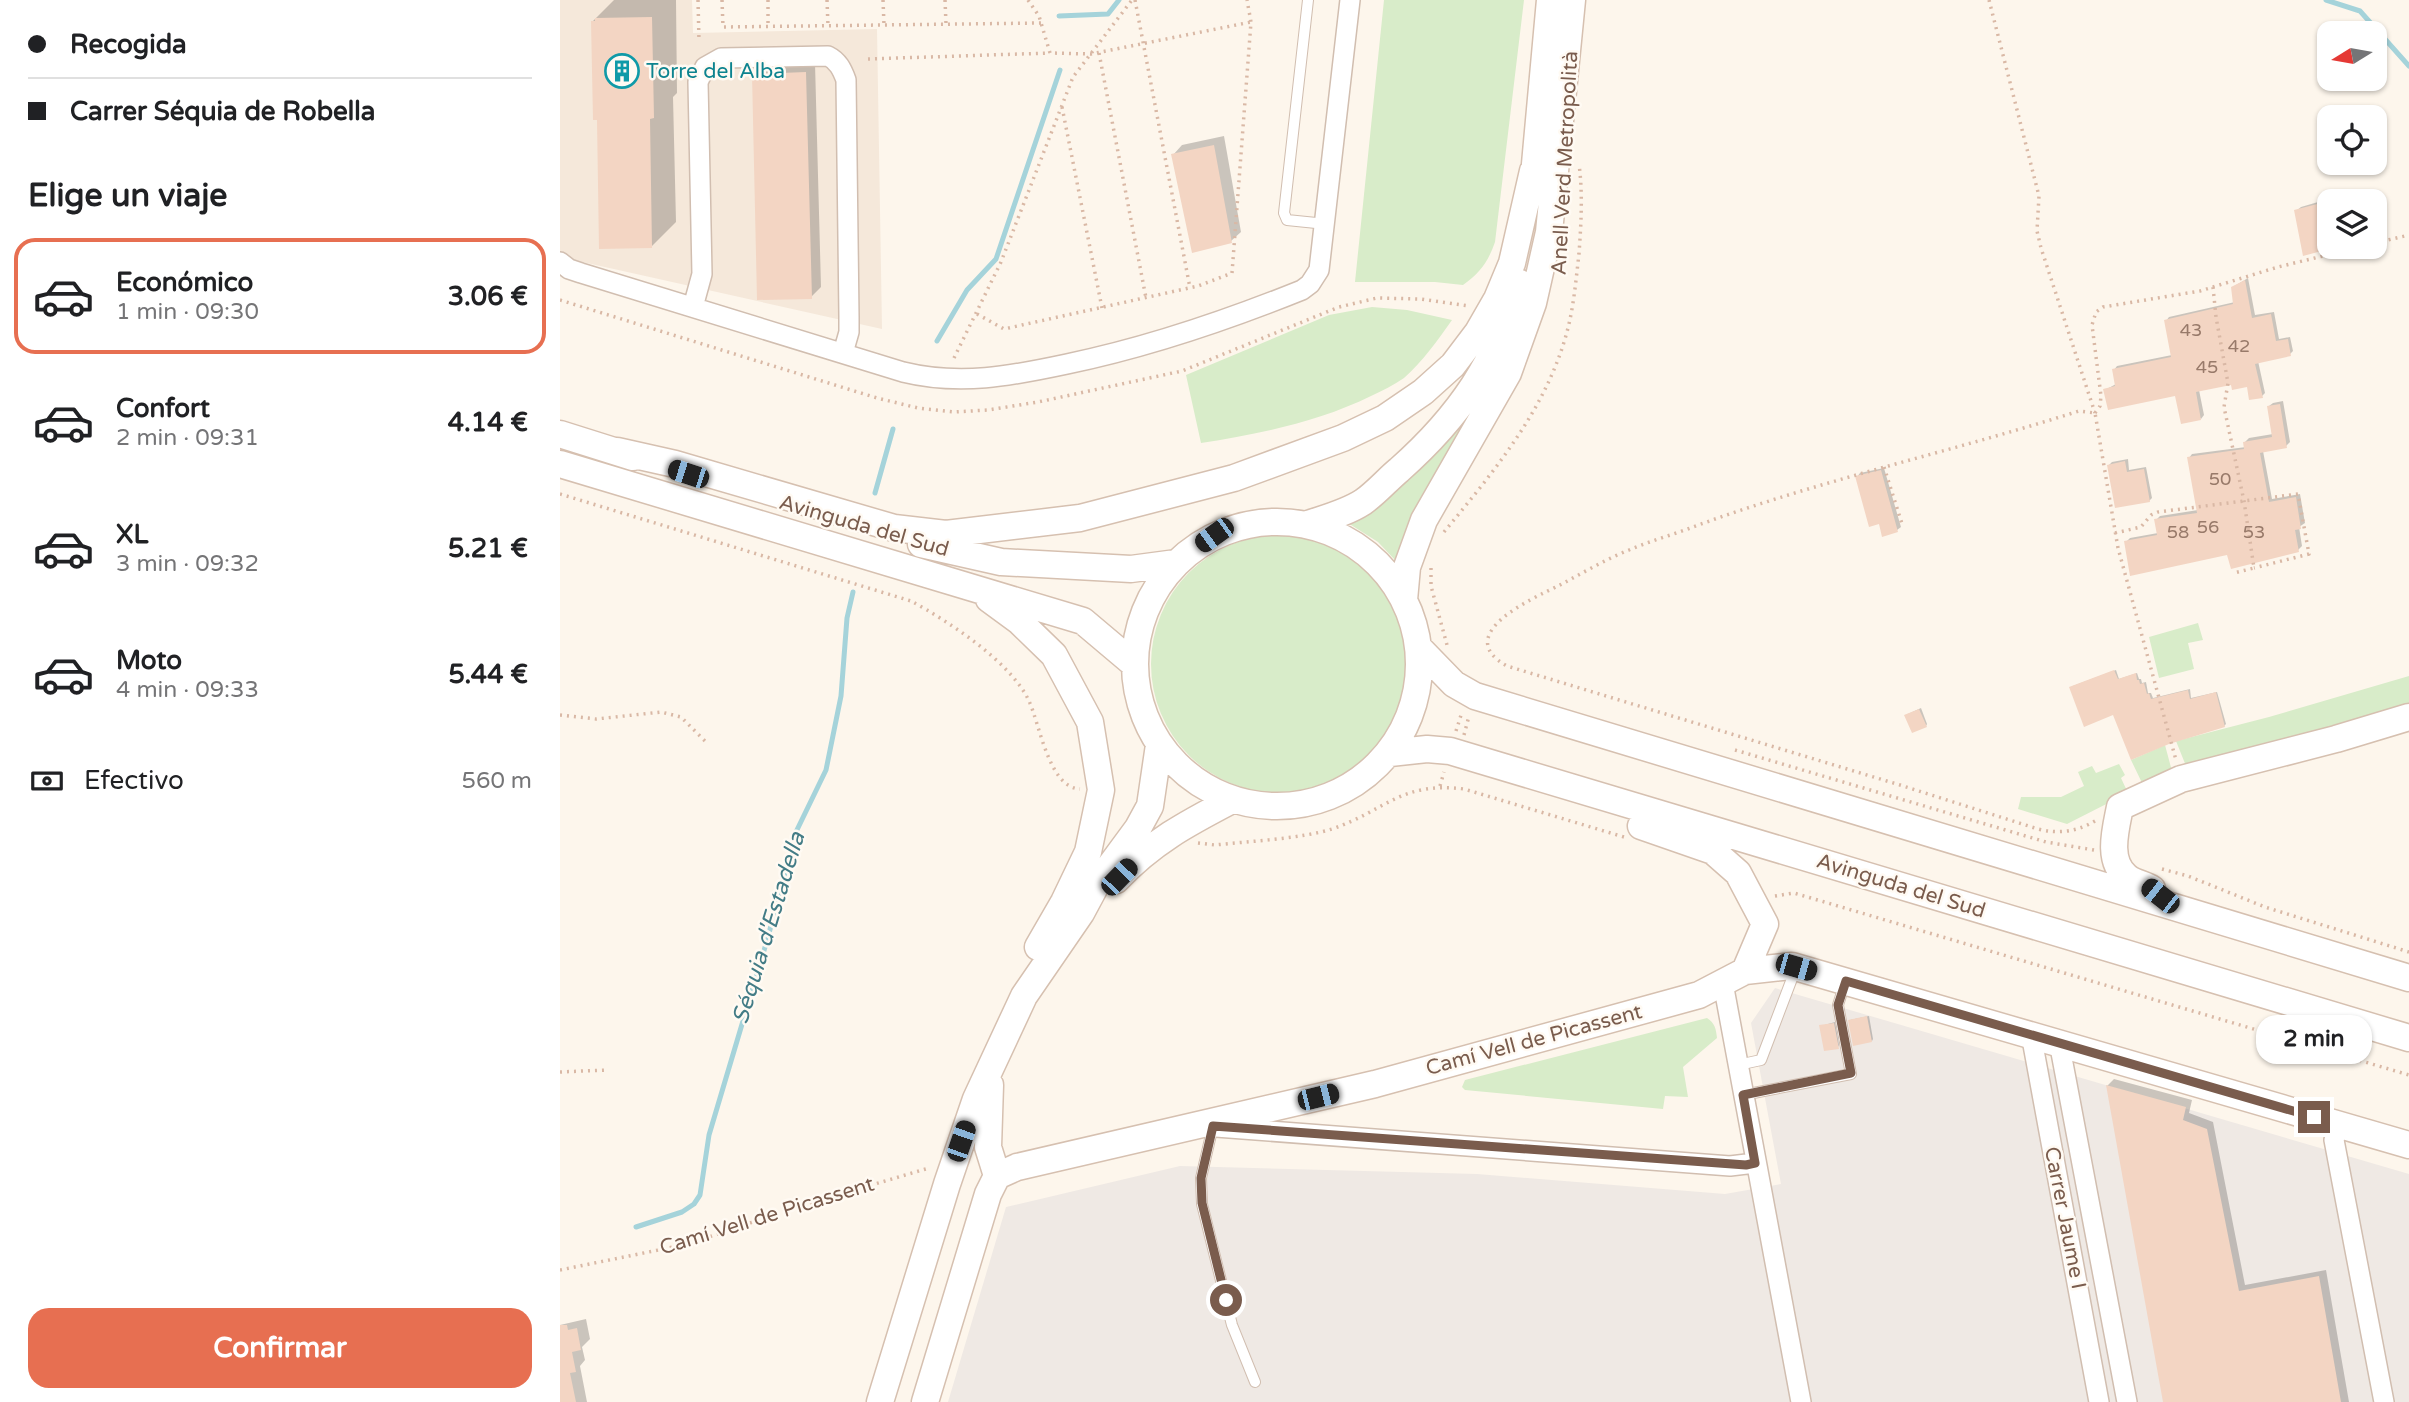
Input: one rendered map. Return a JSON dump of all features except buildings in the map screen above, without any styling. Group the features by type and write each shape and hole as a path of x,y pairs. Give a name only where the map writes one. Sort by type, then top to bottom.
{"main road":[{"path":"1308,524 1334,516 1363,502 1427,445 1448,423 1484,370 1512,311 1533,213 1533,171 1550,0"},
{"path":"1404,600 1408,567 1424,520 1508,373 1533,303 1549,232 1572,0"},
{"path":"617,452 676,464 894,528 946,534 1080,519 1234,478 1343,438 1385,418 1423,392 1452,365 1478,332 1497,299 1512,263 1533,171"},
{"name":"Avinguda del Sud","path":"560,434 890,537 1001,562 1131,569 1176,563"},
{"name":"Avinguda del Sud","path":"560,464 1083,621 1134,664"},
{"path":"1260,521 1308,524 1344,537 1376,560 1404,600 1413,618 1419,648 1419,685 1409,721 1390,753 1358,783 1319,802 1275,807 1232,800 1191,778 1159,745 1141,706 1134,664 1139,627 1153,592 1176,563 1214,535 1260,521"},
{"path":"970,586 1019,621 1054,655 1090,722 1101,790 1088,852 1064,902 1032,957 1024,996"},
{"path":"1419,648 1454,684 1475,696 2409,978"},
{"path":"2175,908 2146,885 2129,879 2120,870 2115,854 2114,834 2120,807 2181,779 2409,717"},
{"path":"880,1402 976,1099 1024,996 1081,913 1096,885 1138,828 1150,806 1159,745"},
{"name":"Avinguda del Sud","path":"1390,753 1427,749 1450,751 2409,1038"},
{"path":"1515,771 1567,799 1713,851 1738,873 1765,924 1794,967 2409,1145"},
{"path":"1081,913 1134,860 1177,828 1232,800"},
{"path":"1734,977 1765,924"},
{"name":"Camí Vell de Picassent","path":"997,1176 1017,1167 1205,1126 1375,1084 1699,995 1734,977 1794,967"},
{"path":"925,1402 988,1194 997,1176 988,1147 988,1105 993,1060"}],"street":[{"path":"560,262 581,273 926,378 966,380 1046,369 1153,344 1201,329 1302,290 1320,270 1350,0"},
{"path":"693,307 702,274 698,82 701,74 705,67 720,58 828,56 842,69 846,80 849,325 843,353"},
{"path":"1734,977 1738,1065 1801,1402"},
{"name":"Carrer Jaume I","path":"2031,1034 2099,1402"},
{"name":"Carrer Jaume I","path":"2059,1042 2127,1402"},
{"path":"1318,1097 1315,1118 1319,1135"},
{"path":"2339,1124 2334,1140 2384,1402"},
{"name":"Camí Vell de Picassent","path":"1205,1126 1730,1166 1755,1163"}],"lane":[{"path":"1308,0 1284,213 1290,221 1326,224"},
{"path":"1738,1065 1761,1060 1794,967"},
{"path":"1743,1095 1851,1073 1838,1005 1846,981"},
{"path":"1205,1126 1202,1203 1232,1325 1255,1382"}],"path":[{"path":"698,0 699,41"},
{"path":"722,0 723,27 1041,23"},
{"path":"768,0 768,27"},
{"path":"827,0 828,26"},
{"path":"883,0 884,25"},
{"path":"945,0 946,24"},
{"path":"1028,0 1041,23 1050,53"},
{"path":"1134,0 1190,288"},
{"path":"954,358 1001,262 1073,77 1134,0"},
{"path":"977,314 1004,329 1190,288 1232,273 1251,22 1247,0"},
{"path":"1989,0 2039,196 2037,230 2041,248 2063,311 2081,377 2095,413 2115,533 2181,779"},
{"path":"869,59 1091,54 1251,22"},
{"path":"1099,52 1146,298"},
{"path":"1062,105 1102,308"},
{"name":"Anell Verd Metropolità","path":"1440,537 1496,468 1529,419 1559,354 1568,327 1576,278 1583,192 1579,164"},
{"path":"2387,240 2409,235"},
{"path":"2095,413 2100,406 2101,396 2092,326 2096,312 2111,304 2213,287 2317,257"},
{"path":"2213,287 2228,383 2224,407 2244,501 2254,568"},
{"path":"2095,413 2079,411 1798,490 1628,550 1520,605 1497,624 1488,636 1487,644 1494,659 1507,666 2038,829 2054,833 2070,831 2086,826 2120,807"},
{"path":"1884,467 1903,527"},
{"path":"560,494 899,598 934,614 976,644 1012,675 1028,699 1054,770 1063,784 1072,789 1084,789"},
{"path":"2115,533 2141,527 2151,515 2158,512 2298,494 2309,554 2234,573"},
{"path":"1431,563 1431,586 1441,631 1450,654"},
{"path":"1461,743 1473,704"},
{"path":"1453,741 1462,710"},
{"path":"560,715 596,719 662,712 681,717 705,741"},
{"path":"1728,747 2046,842 2115,854"},
{"path":"1188,842 1215,845 1314,833 1351,821 1401,795 1440,786 1464,789 1633,840"},
{"path":"2151,865 2188,876 2265,907 2409,952"},
{"path":"1773,897 1794,893 2409,1075"},
{"path":"560,1072 607,1070"},
{"name":"Camí Vell de Picassent","path":"560,1270 688,1244 794,1208 931,1168"}],"shaded area":[{"path":"560,0 692,0 693,33 877,29 882,329 560,257"},
{"path":"1775,988 2409,1174 2409,1402 948,1402 1006,1207 1180,1166 1477,1174 1725,1194 1781,1184 1751,1023"}],"green space":[{"path":"1384,0 1524,0 1495,242 1483,267 1463,285 1435,282 1355,282"},
{"path":"1372,307 1407,310 1452,320 1411,372 1379,392 1309,420 1201,443 1186,375 1329,315"},
{"path":"1486,384 1398,561 1395,560 1378,542 1348,523"},
{"path":"1267,535 1293,535 1330,544 1352,556 1380,582 1400,614 1407,639 1407,689 1400,714 1388,736 1362,764 1330,784 1318,788 1293,793 1267,793 1230,784 1208,772 1180,746 1160,714 1156,702 1151,677 1151,651 1160,614 1172,592 1198,564 1230,544 1242,540"},
{"path":"2198,623 2203,640 2188,643 2194,669 2159,678 2149,637"},
{"path":"2409,676 2409,709 2186,766 2176,741 2269,717"},
{"path":"2165,745 2173,775 2144,787 2131,760"},
{"path":"2119,764 2125,775 2121,778 2128,793 2067,824 2018,809 2021,797 2061,797 2084,786 2078,772 2092,766 2096,773"},
{"path":"1707,1018 1715,1026 1717,1038 1683,1067 1688,1097 1665,1096 1663,1109 1465,1090 1462,1087 1465,1080"}],"waterway":[{"path":"1059,16 1108,14 1119,0"},
{"path":"2326,0 2360,11 2409,66"},
{"path":"937,341 967,290 996,259 1060,70"},
{"path":"875,493 893,429"},
{"name":"Séquia d'Estadella","path":"636,1227 682,1212 694,1204 700,1195 709,1135 768,937 795,834 826,770 841,696 847,618 853,592"}],"place":[{"name":"Torre del Alba","path":"622,71"}],"route":[{"path":"1226,1300 1202,1203 1201,1178 1213,1126 1730,1166 1755,1163 1743,1095 1851,1073 1838,1005 1846,981 2314,1117"}]}
